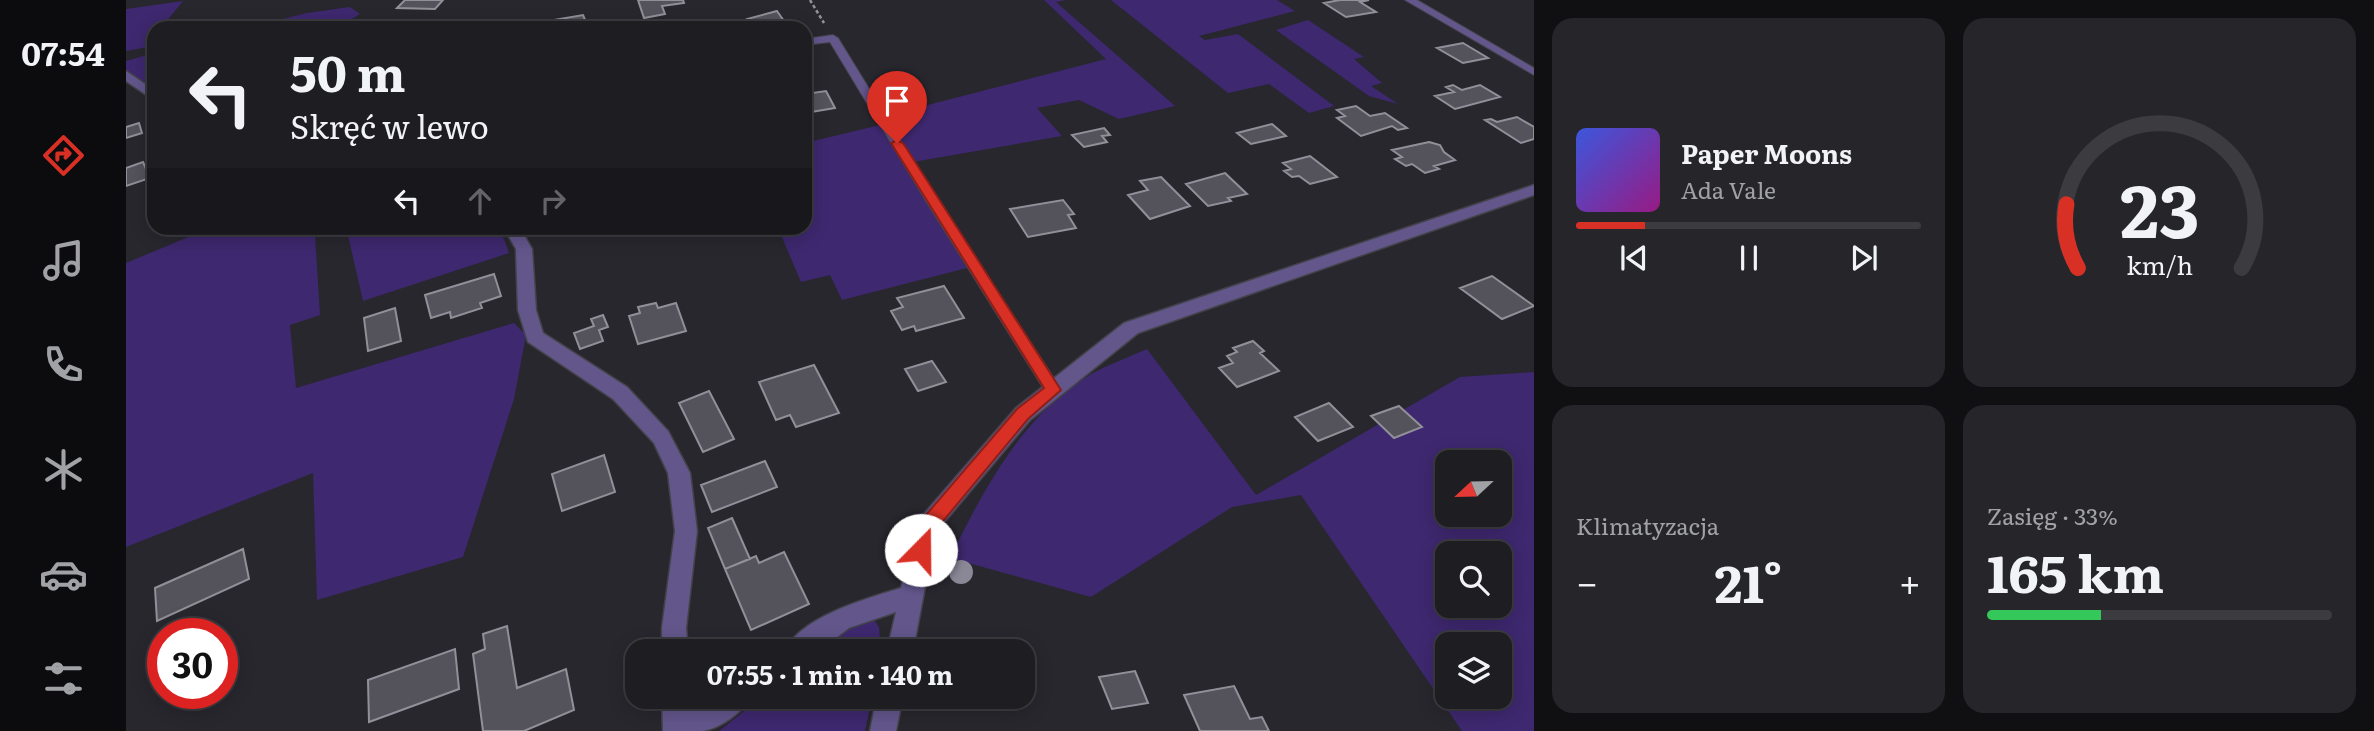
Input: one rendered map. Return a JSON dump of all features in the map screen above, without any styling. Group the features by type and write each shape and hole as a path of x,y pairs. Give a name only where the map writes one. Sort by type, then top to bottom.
{"street":[{"path":"126,75 147,91"},
{"path":"902,639 925,529 1023,414 1131,327 1534,190"},
{"path":"516,235 524,249 527,310 536,337 620,393 661,437 679,472 686,531 674,639"},
{"path":"814,639 842,618 911,596"},
{"path":"675,709 676,730 720,709"},
{"path":"883,731 887,709"}],"lane":[{"path":"1410,0 1534,72"},
{"path":"812,41 833,38 932,201 1053,390"}],"shaded area":[{"path":"1044,0 1066,0 1056,2 1175,106 1119,119 1079,100 1037,108 1062,136 913,162 885,116 1106,59"},
{"path":"1111,0 1277,0 1295,11 1199,36 1205,40 1238,34 1334,106 1309,113 1269,84 1228,93"},
{"path":"183,1 167,21 147,21 147,47 126,51 126,9"},
{"path":"350,7 360,14 348,21 274,21"},
{"path":"1308,20 1364,57 1354,59 1382,83 1371,86 1398,104 1369,96 1276,30"},
{"path":"147,55 147,84 126,70 126,61"},
{"path":"880,125 967,268 842,300 830,275 801,282 781,235 812,235 812,141"},
{"path":"193,235 315,235 320,315 290,325 296,388 514,323 526,335 514,399 463,557 317,600 313,473 126,547 126,263"},
{"path":"348,235 501,235 504,239 509,253 363,301"},
{"path":"1147,349 1256,495 1460,377 1534,372 1534,731 1462,731 1447,709 1512,709 1512,632 1435,632 1435,691 1301,495 1232,507 1091,597 950,558 992,480 1026,431 1068,390 1093,373"},
{"path":"872,617 879,627 880,639 834,639 852,623"},
{"path":"747,709 870,709 865,731 719,731"}],"building":[{"path":"405,0 443,0 435,9 397,8"},
{"path":"638,0 683,0 684,3 662,6 665,14 644,18"},
{"path":"1369,0 1360,2 1376,12 1346,17 1324,3"},
{"path":"777,11 784,21 748,21 747,19"},
{"path":"583,15 586,21 548,21"},
{"path":"1463,43 1488,58 1463,63 1437,48"},
{"path":"1453,85 1462,90 1480,85 1500,97 1455,109 1435,96 1454,92 1446,87"},
{"path":"826,91 835,108 812,112 812,93"},
{"path":"1356,106 1370,116 1385,113 1407,128 1398,130 1392,126 1361,136 1337,118 1345,116 1337,110"},
{"path":"1517,117 1534,127 1534,139 1521,143 1485,120 1497,122"},
{"path":"139,123 142,133 126,138 126,127"},
{"path":"1272,124 1286,136 1251,144 1237,133"},
{"path":"1104,128 1110,135 1102,136 1107,142 1084,147 1072,135"},
{"path":"1429,142 1440,145 1444,152 1455,160 1434,166 1439,169 1425,173 1412,164 1406,166 1395,159 1402,157 1392,150"},
{"path":"1310,156 1337,177 1310,184 1299,176 1292,177 1284,171 1291,169 1283,163"},
{"path":"143,162 147,179 126,186 126,168"},
{"path":"1225,173 1247,194 1208,206 1186,184"},
{"path":"1161,177 1190,206 1150,219 1128,195 1148,190 1140,181"},
{"path":"1063,200 1074,214 1068,215 1076,228 1028,237 1010,209"},
{"path":"494,274 501,296 480,303 482,308 451,318 450,312 431,318 425,295"},
{"path":"1492,276 1534,306 1502,319 1460,288"},
{"path":"944,286 964,318 916,331 914,326 902,330 891,311 903,307 897,298"},
{"path":"656,303 658,308 676,303 686,331 638,344 629,316 640,313 638,307"},
{"path":"395,308 401,341 368,351 364,318"},
{"path":"603,315 608,327 599,330 603,341 580,349 574,333 594,326 591,319"},
{"path":"1253,341 1264,351 1260,353 1279,371 1237,387 1219,368 1233,363 1227,356 1237,352 1233,348"},
{"path":"932,361 946,382 918,391 905,369"},
{"path":"814,365 839,413 796,427 790,415 776,420 759,382"},
{"path":"709,391 734,439 703,452 679,403"},
{"path":"1329,403 1353,427 1318,441 1295,417"},
{"path":"1399,406 1422,427 1394,438 1371,416"},
{"path":"604,455 615,492 562,511 552,474"},
{"path":"765,461 777,487 712,512 701,485"},
{"path":"732,518 750,559 725,569 708,528"},
{"path":"243,549 249,579 164,618 157,618 155,588"},
{"path":"784,552 809,604 751,630 725,569 756,556 759,563"},
{"path":"507,626 517,688 566,669 574,710 524,731 483,731 473,654 485,649 483,634"},
{"path":"455,649 459,689 369,722 368,680"},
{"path":"1135,671 1148,703 1112,709 1099,677"},
{"path":"1234,686 1250,719 1262,717 1269,731 1200,731 1184,695"}],"route":[{"path":"897,143 1053,390 1023,414 925,529 921,550"}]}
